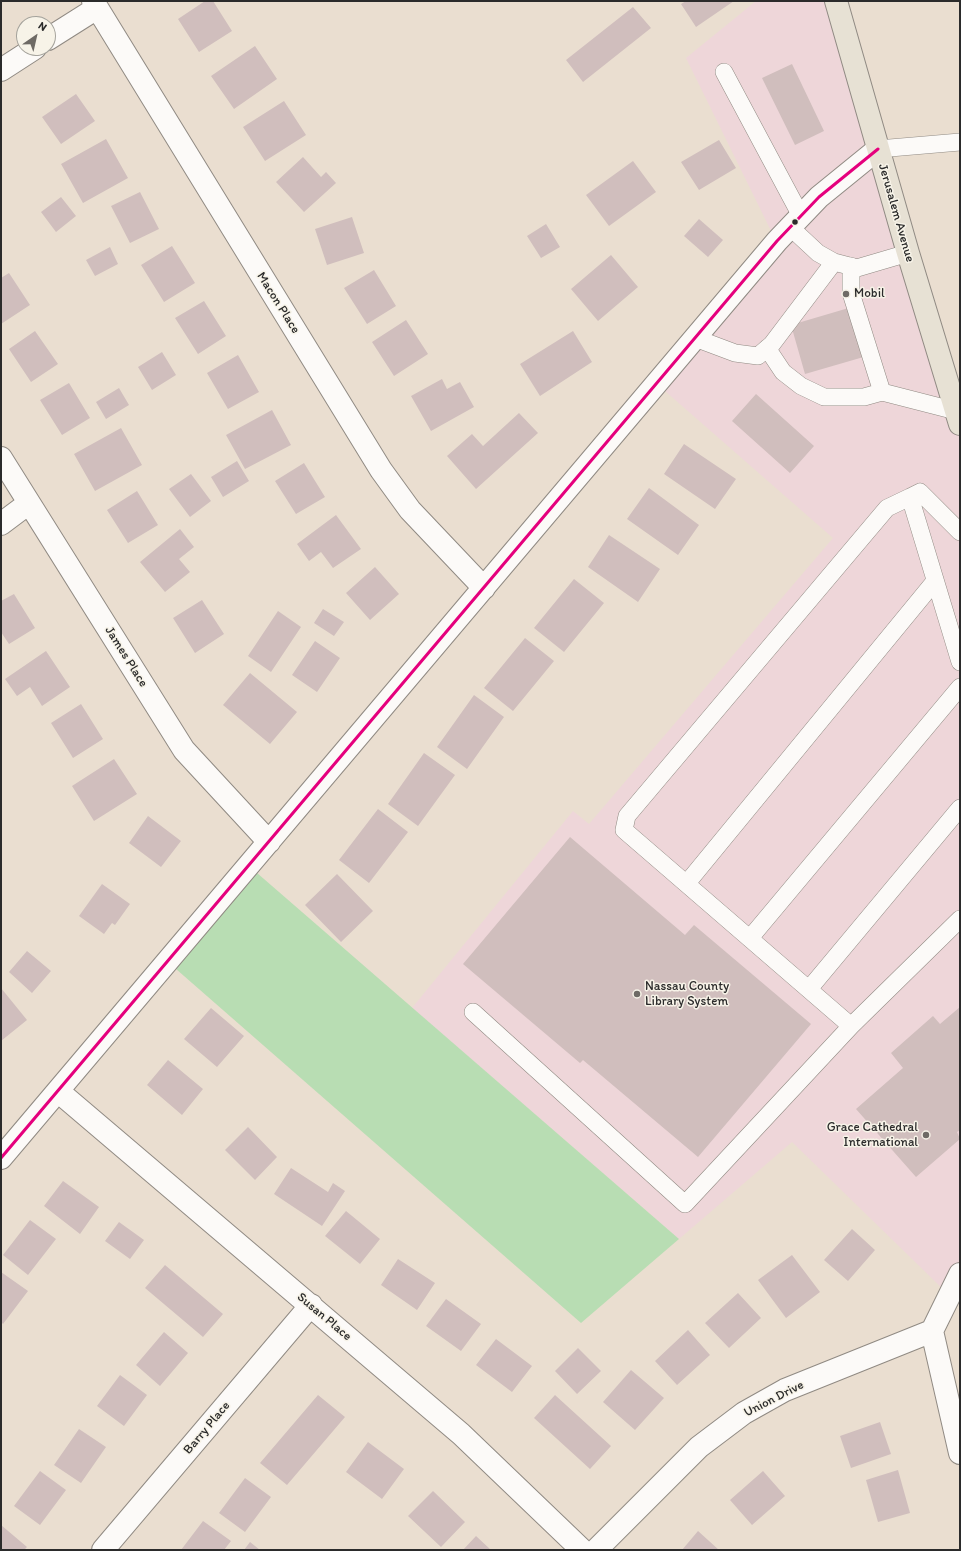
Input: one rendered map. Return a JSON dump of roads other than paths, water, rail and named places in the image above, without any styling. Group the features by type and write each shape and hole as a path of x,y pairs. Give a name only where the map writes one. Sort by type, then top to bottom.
{"main road":[{"name":"Jerusalem Avenue","path":"836,1 908,254 958,417"}],"street":[{"path":"56,33 95,4"},
{"name":"Macon Place","path":"95,4 381,470 410,510 484,588"},
{"path":"1,70 23,56"},
{"path":"1,1158 59,1092 695,338 795,222 819,197 878,149"},
{"name":"James Place","path":"1,458 184,750 269,842"},
{"path":"1,524 28,503"},
{"name":"Susan Place","path":"59,1092 461,1434 582,1550"},
{"path":"960,1274 932,1331 960,1453"},
{"name":"Barry Place","path":"103,1550 311,1305"},
{"name":"Union Drive","path":"596,1550 699,1447 744,1413 785,1390 932,1331"}],"lane":[{"path":"724,72 795,222 818,253 834,262 857,268 908,254"},
{"path":"878,149 960,142"},
{"path":"695,338 735,353 758,356 767,348 834,262"},
{"path":"851,266 851,293 882,392"},
{"path":"767,348 783,372 801,386 824,397 864,397 882,392 958,417"},
{"path":"851,1026 624,830 627,816 887,508 920,492 960,532"},
{"path":"910,497 960,662"},
{"path":"687,883 936,581"},
{"path":"750,938 960,687"},
{"path":"809,989 960,808"},
{"path":"474,1012 685,1204 851,1026 960,919"}],"place":[{"name":"Mobil","path":"846,294"},
{"name":"Nassau County Library System","path":"637,994"},
{"name":"Grace Cathedral International","path":"926,1135"}]}
